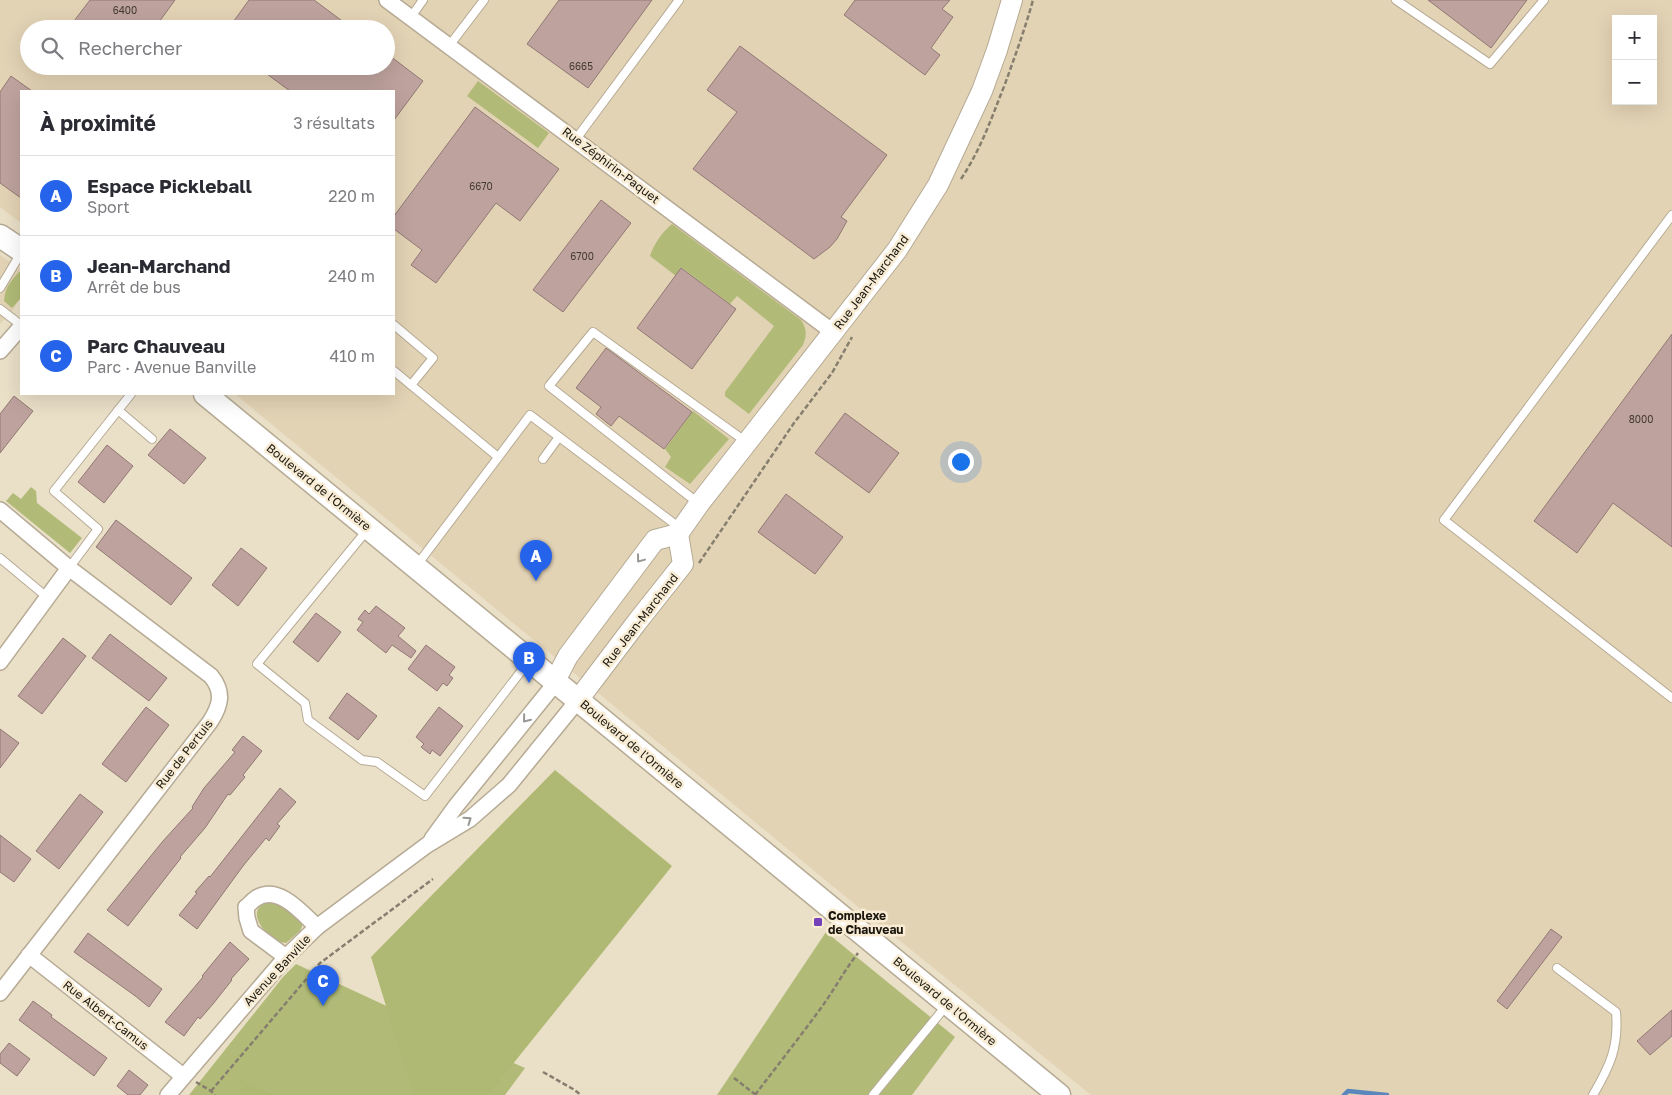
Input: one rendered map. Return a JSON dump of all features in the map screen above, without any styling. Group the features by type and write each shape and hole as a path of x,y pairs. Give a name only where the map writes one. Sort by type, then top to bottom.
{"main road":[{"path":"0,236 20,251"},
{"name":"Boulevard de l'Ormière","path":"206,395 1058,1095"}],"street":[{"name":"Rue Zéphirin-Paquet","path":"387,0 834,332"},
{"name":"Rue Jean-Marchand","path":"578,700 683,564 680,531 897,250 938,184 982,91 1012,0"},
{"path":"0,351 20,327"},
{"name":"Rue de Pertuis","path":"0,510 69,568 211,676 218,684 220,697 214,716 29,955 1,988"},
{"path":"555,680 568,656 655,540 680,531"},
{"path":"0,662 69,568"},
{"name":"Avenue Banville","path":"427,845 456,806 546,695 555,680"},
{"name":"Avenue Banville","path":"168,1095 286,957 317,927 427,845 470,820 509,785 578,700"},
{"path":"286,957 251,931 246,907 255,898 269,894 284,898 317,927"},
{"name":"Rue Albert-Camus","path":"29,955 183,1076"}],"lane":[{"path":"411,17 423,0"},
{"path":"449,46 484,0"},
{"path":"576,139 679,0"},
{"path":"1396,0 1490,64 1544,0"},
{"path":"1672,215 1444,520 1672,698"},
{"path":"0,288 20,254"},
{"path":"0,309 20,325"},
{"path":"395,325 433,358 411,386"},
{"path":"700,504 549,386 593,332 747,443"},
{"path":"395,372 498,457"},
{"path":"69,568 98,529 54,491 131,395"},
{"path":"118,410 152,439"},
{"path":"416,566 530,415 680,531"},
{"path":"543,459 559,437"},
{"path":"369,528 256,664 305,702 308,720 362,760 377,762 425,796 530,660"},
{"path":"0,558 48,598"},
{"path":"1557,968 1616,1012 1617,1038 1609,1067 1593,1095"},
{"path":"872,1095 948,1004"}],"path":[{"path":"215,1095 212,1091 320,962 432,879"},
{"path":"734,1078 756,1095 821,1008 859,952"},
{"path":"542,1072 581,1095"}],"shaded area":[{"path":"0,0 1672,0 1672,1095 1091,1095 863,911 236,395 395,395 395,90 20,90 20,222 0,207"},
{"path":"0,255 20,269 20,298 13,310 0,324"}],"green space":[{"path":"478,81 549,133 538,148 467,96"},
{"path":"672,224 801,320 804,326 806,335 803,345 749,414 725,396 725,392 774,326 737,296 730,304 682,268 676,276 650,256 659,238"},
{"path":"20,272 20,299 12,308 4,301 5,292"},
{"path":"693,411 729,439 690,484 665,467 671,457 665,449"},
{"path":"31,487 36,491 37,503 82,538 70,553 6,501 13,493 21,499"},
{"path":"555,770 672,866 488,1095 409,1095 412,1091 371,957"},
{"path":"273,901 293,913 302,923 300,931 286,943 272,937 265,931 257,917 258,910 263,905"},
{"path":"826,932 955,1037 912,1095 717,1095"},
{"path":"296,964 525,1068 505,1095 189,1095 283,977"},
{"path":"240,1079 274,1095 241,1095"}],"building":[{"path":"90,0 175,0 161,20 75,20"},
{"path":"249,0 314,0 341,20 235,20"},
{"path":"559,0 652,0 588,88 527,44"},
{"path":"855,0 950,0 942,9 953,17 931,48 940,55 925,75 844,15"},
{"path":"1428,0 1527,0 1491,48"},
{"path":"740,46 887,155 841,217 847,221 837,239 814,259 693,169 737,112 707,90"},
{"path":"395,60 423,81 395,119 395,90 289,90 268,75 395,75"},
{"path":"11,76 31,90 20,90 20,197 0,183 0,92"},
{"path":"475,107 559,169 520,221 496,203 436,283 411,265 422,250 395,230 395,215"},
{"path":"601,200 631,223 563,312 533,290"},
{"path":"681,268 736,309 692,369 637,328"},
{"path":"1672,334 1672,547 1613,503 1577,553 1534,521"},
{"path":"606,348 692,412 664,449 619,416 611,426 596,414 601,407 576,388"},
{"path":"14,396 33,411 0,453 0,414"},
{"path":"845,413 899,453 869,493 815,453"},
{"path":"170,429 206,458 184,484 148,455"},
{"path":"107,445 133,466 104,503 78,482"},
{"path":"786,494 843,537 815,574 758,532"},
{"path":"116,520 192,578 171,605 96,547"},
{"path":"241,548 267,568 238,606 212,585"},
{"path":"376,606 405,628 398,636 416,651 411,658 392,645 386,653 357,630 363,622 358,619 365,610 369,614"},
{"path":"316,613 341,632 318,662 293,642"},
{"path":"110,634 167,678 149,701 92,658"},
{"path":"63,638 86,656 42,714 18,696"},
{"path":"426,645 455,667 449,675 453,678 447,686 443,683 437,691 408,669"},
{"path":"347,693 377,716 358,740 329,718"},
{"path":"146,707 169,725 126,782 102,764"},
{"path":"439,707 463,726 440,756 432,750 430,754 421,747 424,744 416,737"},
{"path":"0,729 19,743 0,768"},
{"path":"243,736 262,751 243,775 245,777 230,795 228,794 205,828 180,857 128,926 107,910 163,841 193,808 204,788 235,752 232,750"},
{"path":"280,788 296,802 277,824 280,826 269,841 266,838 243,866 197,929 179,915 197,893 195,892 210,877"},
{"path":"80,794 103,812 59,869 36,851"},
{"path":"0,835 31,859 14,882 0,872"},
{"path":"1551,929 1562,937 1507,1009 1497,1001"},
{"path":"88,933 162,989 149,1007 74,952"},
{"path":"230,942 249,959 200,1019 198,1017 184,1036 165,1022"},
{"path":"33,1001 52,1015 51,1017 107,1058 94,1076 19,1020"},
{"path":"1672,1010 1672,1036 1650,1055 1637,1041"},
{"path":"9,1043 30,1059 17,1076 0,1063 0,1054"},
{"path":"129,1070 148,1085 140,1095 128,1095 117,1086"}],"waterway":[{"path":"1344,1095 1348,1091 1387,1095"}],"place":[{"name":"Espace Pickleball","path":"536,581"},
{"name":"Jean-Marchand","path":"529,683"},
{"name":"Complexe de Chauveau","path":"818,922"},
{"name":"Parc Chauveau","path":"323,1006"}]}
